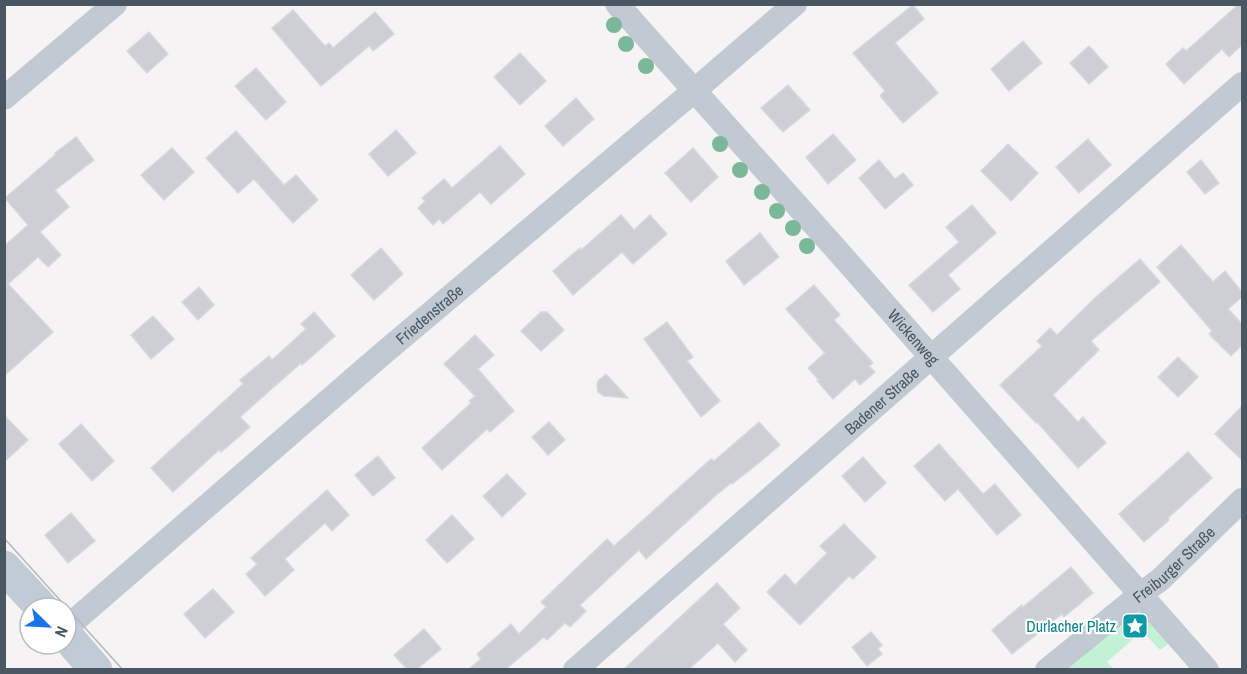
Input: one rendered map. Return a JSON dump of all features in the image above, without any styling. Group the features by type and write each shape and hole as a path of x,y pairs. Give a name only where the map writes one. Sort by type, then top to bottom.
{"main road":[{"path":"4,567 31,596"},
{"path":"78,649 96,669"}],"street":[{"path":"4,98 115,4"},
{"name":"Wickenweg","path":"617,4 1207,669"},
{"name":"Friedenstraße","path":"78,618 380,356 795,4"},
{"name":"Badener Straße","path":"575,669 1242,84"},
{"name":"Freiburger Straße","path":"1047,669 1161,579 1242,500"}],"green space":[{"path":"1145,610 1173,641 1160,650 1142,631 1107,662 1114,669 1058,670 1128,612"}],"building":[{"path":"1239,4 1242,4 1242,45 1229,57 1222,49 1184,84 1166,64 1183,48 1186,51"},
{"path":"913,5 924,19 895,43 938,93 903,123 880,96 885,91 853,53"},
{"path":"293,10 325,46 329,43 333,48 375,12 394,34 373,51 369,46 321,86 272,28"},
{"path":"149,32 168,54 147,73 127,51"},
{"path":"1023,41 1042,63 1009,91 991,69"},
{"path":"1089,46 1108,67 1089,84 1070,63"},
{"path":"520,53 546,81 520,105 494,77"},
{"path":"256,68 286,102 266,120 235,86"},
{"path":"788,85 810,110 783,132 761,108"},
{"path":"576,98 594,119 563,146 545,126"},
{"path":"396,130 416,153 388,176 369,154"},
{"path":"236,131 284,185 296,175 318,200 293,223 254,179 238,193 206,158"},
{"path":"833,134 856,160 828,184 806,157"},
{"path":"76,137 94,160 55,190 69,207 40,232 61,255 48,267 38,257 8,284 53,332 4,376 4,246 28,225 5,198"},
{"path":"1088,139 1111,165 1079,193 1056,167"},
{"path":"1008,144 1038,173 1011,201 981,171"},
{"path":"500,146 525,174 491,204 480,192 443,224 439,219 433,225 418,208 425,201 422,198 444,179 452,188"},
{"path":"172,148 194,172 164,200 141,175"},
{"path":"693,148 718,177 691,202 665,173"},
{"path":"879,160 895,179 903,173 913,185 885,209 859,178"},
{"path":"1201,160 1219,183 1205,194 1187,172"},
{"path":"972,205 996,233 948,275 960,289 933,312 909,285 959,242 946,227"},
{"path":"621,215 634,230 650,215 667,234 633,264 622,252 573,295 553,271"},
{"path":"760,233 779,257 744,285 726,261"},
{"path":"1181,245 1213,282 1225,271 1242,292 1242,297 1228,309 1242,324 1242,345 1231,356 1209,334 1212,331 1157,267"},
{"path":"381,248 403,274 374,300 351,275"},
{"path":"1140,259 1160,282 1091,341 1099,350 1053,395 1078,422 1083,417 1106,443 1078,468 1000,385 1042,346 1037,341 1050,328 1057,335"},
{"path":"814,285 840,315 834,320 873,363 869,366 875,372 860,385 855,379 833,399 808,368 825,353 786,309"},
{"path":"199,287 214,305 198,320 182,302"},
{"path":"314,312 335,336 240,417 250,427 221,452 219,450 173,492 151,468 243,384 240,380 269,356 272,360 306,329 301,324"},
{"path":"541,312 547,312 564,330 541,351 521,331"},
{"path":"153,316 174,339 151,359 131,335"},
{"path":"667,322 693,357 687,361 720,401 701,417 644,339"},
{"path":"475,335 494,355 478,369 514,411 490,432 487,429 442,470 422,448 471,403 469,401 475,396 444,364"},
{"path":"1178,357 1198,377 1178,397 1158,377"},
{"path":"606,374 628,398 604,396 598,392 598,381"},
{"path":"1242,406 1242,460 1215,434"},
{"path":"4,415 28,440 4,462"},
{"path":"549,422 565,440 548,455 532,437"},
{"path":"759,422 780,445 714,497 646,559 639,550 580,605 586,611 570,627 565,623 547,640 544,637 506,669 469,669 481,659 477,654 511,624 519,634 546,607 541,602 607,539 614,546 711,459 714,461"},
{"path":"81,424 114,461 92,481 59,444"},
{"path":"939,444 983,494 995,484 1021,515 997,535 958,489 945,501 914,466"},
{"path":"1188,452 1212,478 1144,542 1119,514"},
{"path":"378,456 395,478 373,496 355,475"},
{"path":"863,457 886,483 865,502 842,476"},
{"path":"507,474 526,494 502,517 483,496"},
{"path":"327,490 349,515 332,531 325,523 285,559 294,570 265,596 246,574 257,564 251,558"},
{"path":"71,513 95,541 68,563 45,535"},
{"path":"452,515 474,539 447,563 426,540"},
{"path":"844,524 876,557 853,579 849,576 800,625 767,592 785,574 795,585 827,553 820,546"},
{"path":"1071,567 1093,593 1064,617 1062,614 1012,654 992,630"},
{"path":"717,583 740,608 723,624 747,650 735,662 718,643 689,669 624,669"},
{"path":"213,589 234,612 205,638 184,614"},
{"path":"424,629 441,649 417,669 407,669 394,655"},
{"path":"871,632 882,645 878,649 882,654 867,666 852,647"}],"tram line":[{"path":"4,538 123,670"}],"place":[{"name":"Durlacher Platz","path":"1135,626"}]}
